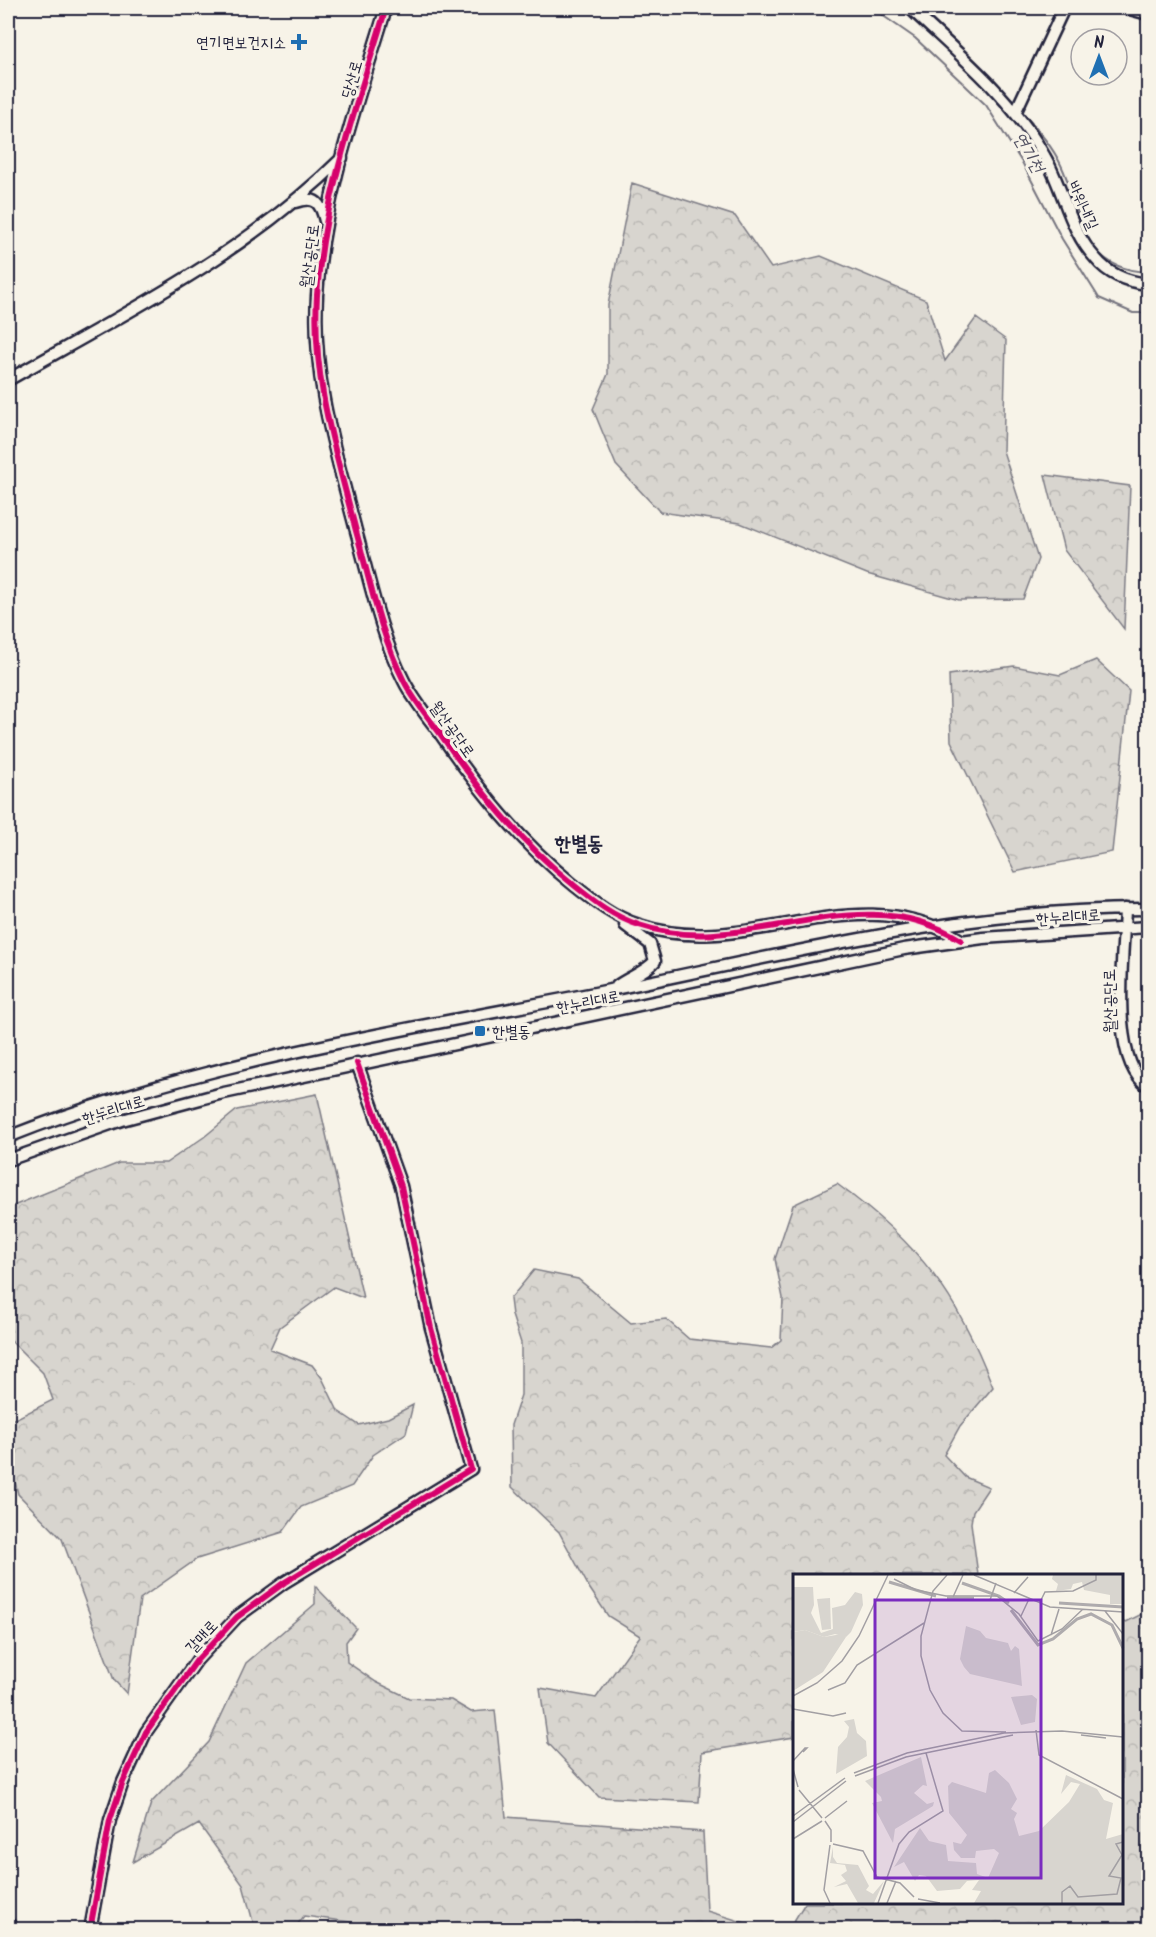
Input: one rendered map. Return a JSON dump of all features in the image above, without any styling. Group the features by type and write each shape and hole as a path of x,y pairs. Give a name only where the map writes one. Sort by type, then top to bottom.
{"street":[{"name":"당산로","path":"342,158 386,8"},
{"name":"바위내길","path":"910,8 1017,108 1046,157 1068,213 1095,259 1125,279 1149,284"},
{"path":"1017,108 1064,8"},
{"path":"1126,8 1149,14"},
{"path":"8,380 209,265 246,240 342,158"},
{"name":"월산공단로","path":"342,158 326,224 317,294 316,343 320,388 381,627 405,684 477,788 529,845 609,912 640,926 677,934 712,936 842,914 871,913 907,917 939,926 961,940"},
{"path":"290,204 300,200 317,201 321,205 326,224"},
{"name":"월산공단로","path":"1125,909 1125,1044 1134,1070 1149,1086"},
{"name":"한누리대로","path":"8,1137 120,1099 222,1069 900,930 1125,909 1149,909"},
{"path":"609,912 650,944 655,960 649,968 635,973 612,989"},
{"name":"한누리대로","path":"8,1160 122,1120 219,1094 904,949 961,940 1149,927"},
{"name":"갈매로","path":"90,1929 110,1820 123,1782 146,1732 196,1660 237,1617 285,1582 471,1469 431,1328 400,1186 357,1063"},
{"path":"8,1923 14,1929"}],"green space":[{"path":"632,183 735,216 771,268 821,256 926,300 945,361 976,318 1006,340 1003,451 1038,559 1023,599 959,600 867,574 740,523 660,512 616,465 593,409 608,374 608,305"},
{"path":"1045,475 1130,486 1124,629 1064,550"},
{"path":"1096,660 1129,691 1112,852 1015,872 951,741 949,675 1014,666 1060,675"},
{"path":"317,1094 363,1298 334,1287 280,1327 270,1349 312,1365 322,1378 338,1411 359,1425 388,1418 413,1405 406,1433 373,1455 352,1486 301,1507 283,1532 197,1559 140,1599 127,1694 114,1680 62,1539 18,1494 8,1454 8,1419 15,1419 53,1400 43,1373 8,1338 8,1208 119,1163 166,1163 204,1137 237,1110"},
{"path":"837,1184 890,1227 912,1249 932,1272 965,1324 993,1387 960,1426 944,1455 965,1477 989,1487 973,1511 971,1523 978,1574 793,1574 793,1737 702,1752 699,1802 599,1797 548,1743 540,1688 596,1698 640,1636 608,1616 590,1589 559,1532 512,1487 511,1425 521,1395 521,1343 512,1315 510,1299 534,1270 578,1279 631,1323 666,1319 689,1339 771,1348 781,1340 783,1298 775,1259 793,1205"},
{"path":"315,1586 356,1628 346,1642 347,1662 376,1682 409,1698 451,1700 471,1712 495,1710 506,1817 703,1832 707,1911 765,1929 365,1930 358,1923 304,1916 294,1929 255,1929 243,1885 199,1824 133,1862 151,1803 209,1742 246,1663 315,1604"},
{"path":"1148,1607 1148,1929 789,1929 804,1904 1123,1904 1123,1624 1144,1613"}],"waterway":[{"name":"연기천","path":"872,8 915,38 986,105 1023,164 1062,239 1099,298 1133,313 1148,313"},
{"path":"919,8 927,17"},
{"path":"986,72 1015,103"},
{"path":"1020,109 1057,157 1080,219 1096,249 1108,261 1125,269 1148,272"}],"cycle path":[{"path":"386,8 353,114 326,222 317,295 316,326 322,385 340,471 388,645 412,694 469,774 518,833 582,892 621,918 639,925 679,934 720,934 841,916 881,915 921,922 961,940"},
{"path":"90,1930 110,1820 123,1782 146,1732 197,1660 237,1617 285,1582 471,1469 431,1328 401,1186 357,1063"}],"place":[{"name":"연기면보건지소","path":"299,42"},
{"name":"한별동","path":"480,1031"}],"district":[{"name":"한별동","path":"579,843"}]}
